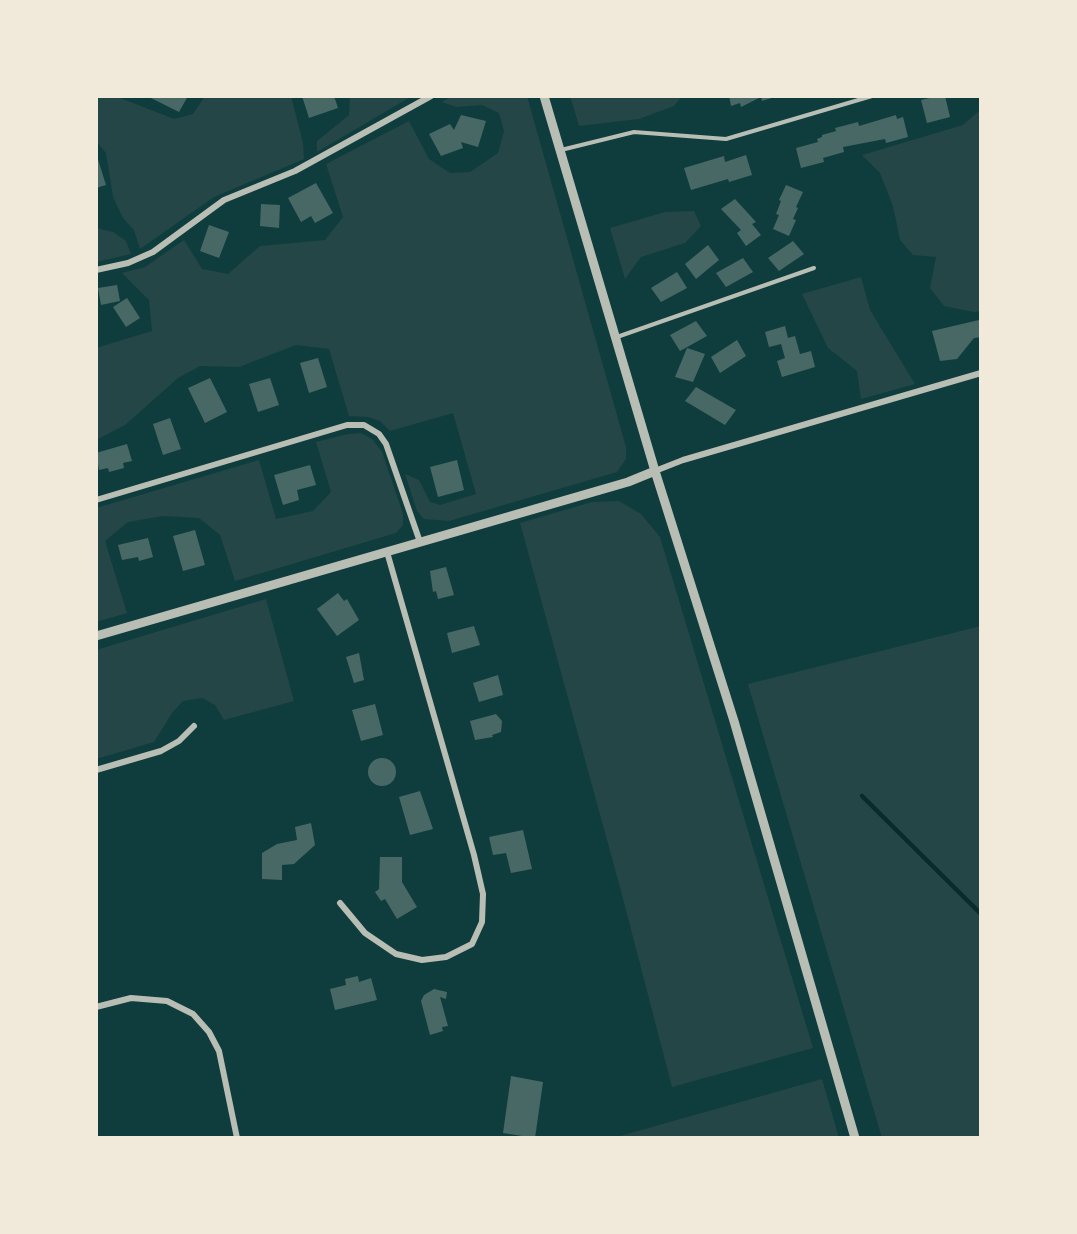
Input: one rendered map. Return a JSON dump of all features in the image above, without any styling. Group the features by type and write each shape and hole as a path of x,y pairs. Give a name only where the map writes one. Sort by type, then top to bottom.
{"street":[{"path":"96,270 128,263 153,252 224,200 295,171 431,96"},
{"path":"544,96 655,471 737,732 855,1138"},
{"path":"96,636 628,482 683,460 981,373"},
{"path":"96,500 348,425 364,424 379,434 386,444 420,542"},
{"path":"340,903 365,933 388,949 396,954 422,960 446,957 472,944 482,922 483,894 474,855 387,552"},
{"path":"96,770 161,751 179,741 194,726"},
{"path":"96,1007 131,998 168,1001 193,1014 209,1032 219,1052 237,1138"}],"lane":[{"path":"560,150 634,132 726,139 872,96"},
{"path":"616,337 814,268"}],"shaded area":[{"path":"96,96 115,96 174,119 193,114 205,96 291,96 303,143 304,159 214,197 140,249 134,230 123,218 113,197 106,153 96,141"},
{"path":"350,96 412,96 317,152 317,141 349,115"},
{"path":"452,96 527,96 626,447 626,459 617,472 449,521 424,519 417,511 405,474 419,480 430,502 440,505 476,494 453,413 390,431 380,421 368,417 349,416 329,349 296,345 239,367 200,366 178,378 125,425 96,440 96,348 152,331 149,300 122,273 145,267 184,240 202,269 228,274 260,246 325,240 343,217 326,164 409,121 429,159 450,173 470,172 498,153 504,131 499,113 482,105 456,107 442,102"},
{"path":"570,96 682,96 674,106 639,119 579,126"},
{"path":"981,109 981,311 974,312 944,306 930,288 936,257 913,255 900,240 893,206 880,173 862,155 963,125"},
{"path":"694,211 701,226 685,243 641,257 625,279 610,228 665,212"},
{"path":"96,228 113,232 126,241 131,254 96,262"},
{"path":"861,277 870,310 915,384 861,399 857,371 828,348 802,294"},
{"path":"361,433 372,439 382,452 403,514 403,525 396,533 235,581 220,535 199,518 163,516 128,522 105,541 127,613 96,622 96,508 259,460 276,519 313,511 331,492 316,442"},
{"path":"619,501 641,514 660,537 813,1048 672,1087 520,523 592,502"},
{"path":"266,599 294,701 224,720 215,705 202,698 183,701 172,713 154,742 96,759 96,650"},
{"path":"981,626 981,1138 882,1138 748,684"},
{"path":"822,1079 839,1138 613,1138"}],"building":[{"path":"152,96 188,96 179,112 151,98"},
{"path":"302,96 334,96 338,108 309,118"},
{"path":"729,96 775,97 762,101 761,97 741,107 740,103 731,106"},
{"path":"945,96 950,117 927,123 921,100"},
{"path":"461,115 486,121 478,147 461,142 463,148 441,156 429,134 450,124 454,130"},
{"path":"896,115 897,119 903,117 908,137 886,143 885,139 843,147 844,152 823,158 824,162 801,168 796,148 818,142 817,139 822,135 836,131 835,128 858,122 859,126"},
{"path":"96,153 106,185 96,188"},
{"path":"746,155 752,175 729,182 728,179 691,190 684,168 724,156 725,162"},
{"path":"316,183 333,213 315,223 311,216 301,222 288,198"},
{"path":"786,185 803,192 796,207 798,208 793,219 796,220 789,236 773,229 779,215 776,214 781,201 779,200"},
{"path":"735,199 756,222 752,224 761,235 746,246 737,233 741,230 721,209"},
{"path":"261,204 280,205 279,228 260,226"},
{"path":"209,225 229,232 219,258 200,251"},
{"path":"793,241 804,254 779,271 768,258"},
{"path":"708,245 719,260 696,279 685,264"},
{"path":"743,258 753,272 726,287 716,273"},
{"path":"677,272 687,288 661,302 651,288"},
{"path":"117,285 120,301 101,305 98,288"},
{"path":"127,298 140,318 126,327 113,307"},
{"path":"979,320 981,337 974,338 957,359 940,361 932,331"},
{"path":"696,321 707,336 680,351 670,335"},
{"path":"785,326 788,338 795,336 800,354 811,351 815,367 782,377 777,361 785,358 781,344 769,347 765,332"},
{"path":"737,340 746,356 720,373 711,357"},
{"path":"687,348 705,354 693,382 675,377"},
{"path":"318,358 327,387 309,393 300,363"},
{"path":"210,378 227,412 205,423 188,388"},
{"path":"270,378 279,405 258,412 249,384"},
{"path":"696,387 736,410 725,425 685,401"},
{"path":"170,418 181,449 163,455 153,424"},
{"path":"127,444 132,461 123,463 124,468 109,472 108,468 99,470 96,453"},
{"path":"457,460 464,490 438,497 430,467"},
{"path":"310,465 316,485 297,490 299,500 283,505 274,475"},
{"path":"195,530 205,565 183,571 173,536"},
{"path":"148,538 153,557 139,561 138,557 122,560 118,545"},
{"path":"446,567 454,595 438,599 436,591 433,592 430,571"},
{"path":"338,593 344,601 347,599 359,620 337,636 317,609"},
{"path":"474,626 480,645 452,653 447,633"},
{"path":"359,653 364,680 354,683 346,657"},
{"path":"498,675 503,695 479,702 473,683"},
{"path":"375,704 383,735 361,741 352,710"},
{"path":"496,714 502,721 501,732 492,735 493,737 475,740 470,721"},
{"path":"382,758 392,762 396,772 392,782 382,786 372,782 368,772 372,762"},
{"path":"420,791 433,829 410,835 399,797"},
{"path":"311,823 315,845 294,864 282,865 282,880 262,879 262,853 277,844 297,840 295,827"},
{"path":"523,830 532,869 511,873 506,853 493,855 489,837"},
{"path":"380,857 402,857 402,882 417,907 397,919 385,899 381,901 375,892 379,889"},
{"path":"358,976 359,982 371,978 377,1000 335,1010 330,989 346,985 345,979"},
{"path":"434,989 447,992 446,999 440,997 448,1026 442,1027 443,1031 430,1035 421,1001 424,995"},
{"path":"511,1076 543,1082 535,1138 503,1133"}],"waterway":[{"path":"862,796 981,914"}]}
